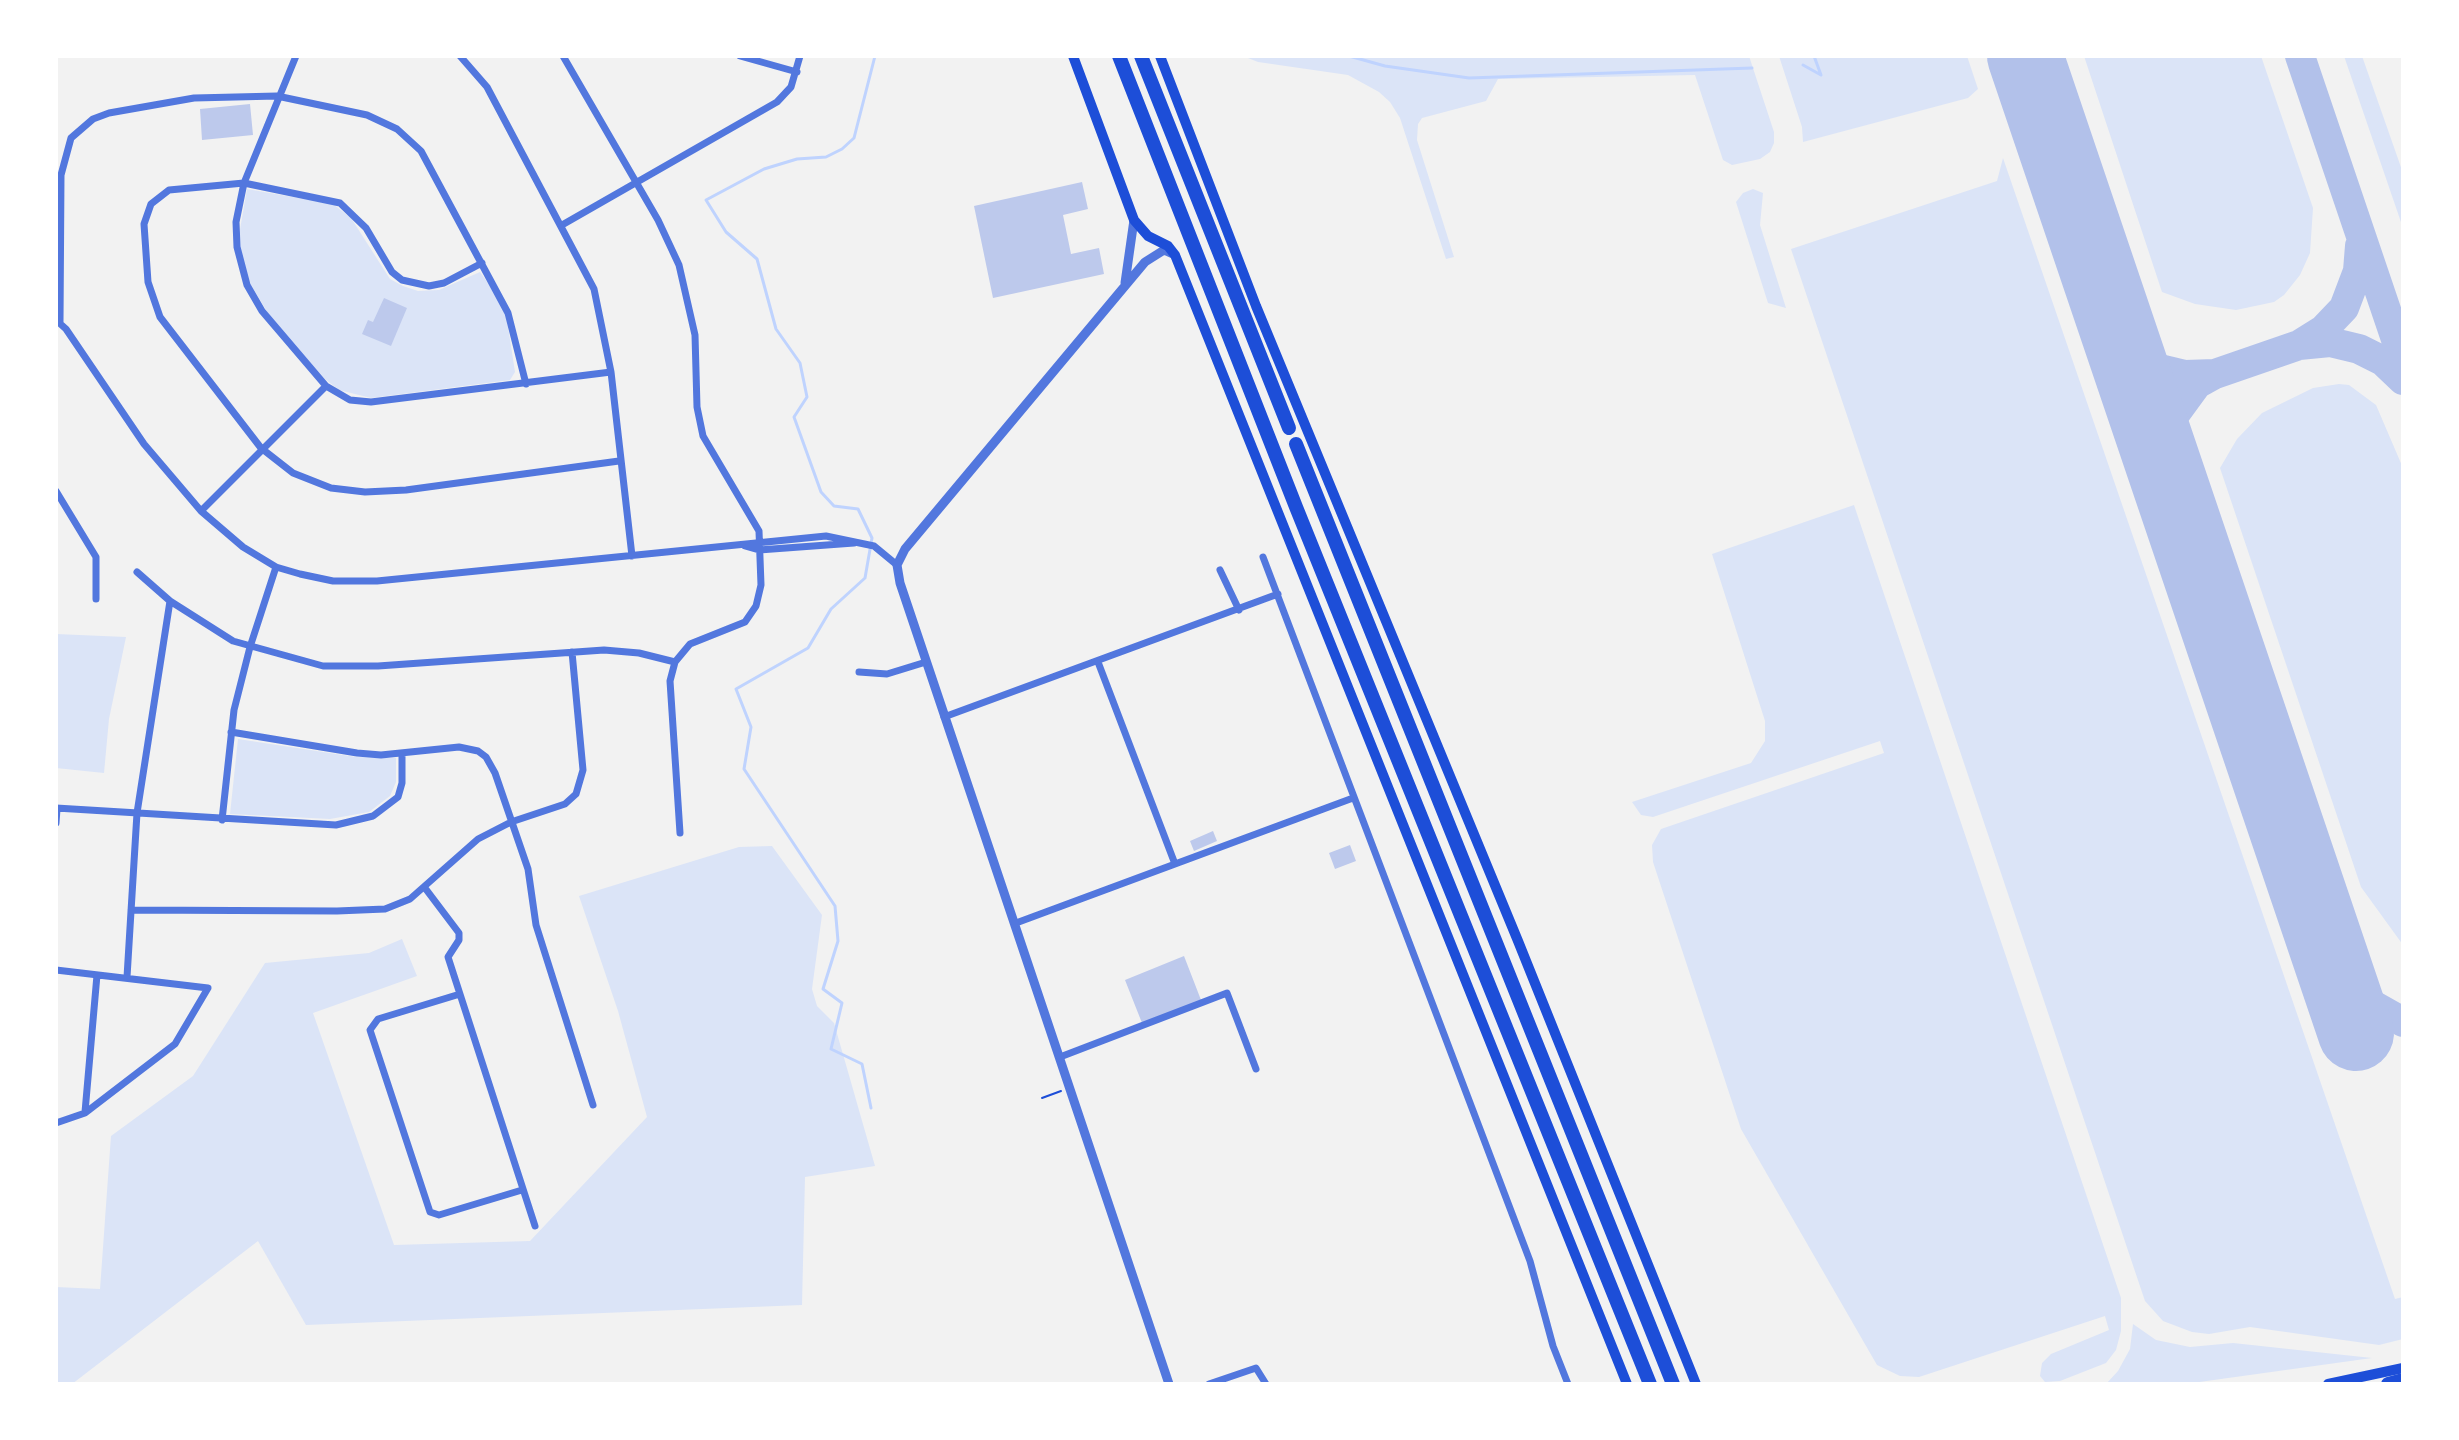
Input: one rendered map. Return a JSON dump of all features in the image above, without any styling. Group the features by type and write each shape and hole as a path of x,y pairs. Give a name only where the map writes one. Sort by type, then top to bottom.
{"highway":[{"path":"1119,56 1650,1384"},
{"path":"1141,56 1289,428"},
{"path":"1296,444 1673,1384"},
{"path":"2388,1384 2403,1380"}],"main road":[{"path":"1073,56 1134,220 1148,236 1168,246 1175,255 1627,1384"},
{"path":"1160,56 1256,306 1524,956 1696,1384"},
{"path":"2328,1384 2403,1368"}],"street":[{"path":"296,56 277,96 244,183 236,222 237,247 247,285 262,311 326,386 338,396 359,402 611,372"},
{"path":"460,56 487,87 594,289 611,372 632,556"},
{"path":"563,56 658,220 682,278 695,335 697,407 703,436 713,458 755,521 759,540 761,585 756,606 745,622 690,644 675,662 669,695 680,833"},
{"path":"740,56 797,72"},
{"path":"562,225 777,102 791,87 800,56"},
{"path":"526,384 508,313 421,151 409,138 367,115 277,96 194,98 109,113 93,119 71,138 61,175 58,321 144,444 201,511 243,547 276,567 315,578 366,582 745,546 759,540 826,536 879,548 897,565 944,717 1169,1384"},
{"path":"482,263 444,283 429,286 402,280 392,272 366,228 340,203 244,183 181,187 158,196 147,212 143,237 148,282 160,317 261,448 278,463 308,479 331,488 365,492 406,490 619,461"},
{"path":"1124,287 1131,264 1134,220"},
{"path":"897,565 905,549 1124,287 1154,254 1164,250 1175,255"},
{"path":"201,511 326,386"},
{"path":"56,491 96,557 96,599"},
{"path":"745,546 759,550 860,542"},
{"path":"1263,557 1530,1261 1553,1346 1568,1384"},
{"path":"222,820 231,732 250,647 276,567"},
{"path":"1220,570 1239,610"},
{"path":"137,572 203,624 250,647 298,662 344,668 572,652 639,653 675,662"},
{"path":"944,717 1278,594"},
{"path":"127,977 137,813 170,601"},
{"path":"131,910 385,909 425,888 478,839 511,822 565,804 581,784 583,770 572,652"},
{"path":"859,672 887,674 926,662"},
{"path":"1098,662 1175,864"},
{"path":"231,732 357,753 402,753 459,747 478,751 495,773 528,869 539,936 593,1105"},
{"path":"56,823 56,808 336,825 373,816 398,797 402,783 402,753"},
{"path":"1016,923 1353,798"},
{"path":"425,888 459,933 448,957 535,1226"},
{"path":"56,970 206,986 208,990 175,1044 85,1113 56,1123"},
{"path":"85,1113 97,975"},
{"path":"460,994 378,1019 370,1030 432,1215 522,1190"},
{"path":"1060,1057 1229,994 1256,1069"},
{"path":"1209,1384 1256,1368 1266,1384"}],"path":[{"path":"1042,1098 1070,1089"}],"shaded area":[{"path":"1243,56 1749,56 1774,132 1774,143 1770,152 1760,159 1732,165 1723,160 1695,75 1498,79 1486,101 1422,118 1418,124 1417,140 1454,257 1446,259 1400,118 1390,102 1379,92 1348,75 1258,62"},
{"path":"1779,56 1967,56 1978,89 1968,98 1803,142 1802,127"},
{"path":"2084,56 2261,56 2313,208 2310,253 2300,275 2284,295 2274,302 2236,310 2195,304 2162,292"},
{"path":"2344,56 2362,56 2403,173 2403,228"},
{"path":"2003,158 2395,1299 2403,1297 2403,1339 2379,1345 2250,1327 2209,1334 2192,1332 2163,1321 2145,1301 1791,249 1997,181"},
{"path":"247,189 333,204 351,218 390,279 403,286 418,291 439,290 480,272 505,307 515,372 510,380 371,398 339,390 325,379 272,320 247,278 238,241"},
{"path":"1753,189 1763,193 1760,225 1786,308 1768,303 1736,202 1743,193"},
{"path":"2349,385 2376,405 2403,468 2403,945 2361,887 2220,468 2237,439 2262,413 2313,388"},
{"path":"1854,505 2121,1298 2121,1331 2116,1350 2106,1363 2060,1381 2045,1382 2040,1376 2042,1363 2051,1354 2109,1330 2105,1316 1919,1377 1900,1376 1877,1365 1741,1129 1653,862 1652,845 1661,829 1884,753 1880,741 1653,817 1641,815 1632,802 1751,763 1765,741 1765,721 1712,554"},
{"path":"56,634 126,637 109,719 104,773 56,768"},
{"path":"238,739 356,757 396,758 396,782 390,796 369,812 330,819 230,814"},
{"path":"772,846 822,915 812,989 817,1006 834,1023 875,1166 805,1177 802,1305 306,1325 258,1241 72,1384 56,1384 56,1287 100,1289 111,1136 193,1076 265,963 369,953 402,939 417,976 313,1013 394,1245 530,1241 647,1117 618,1011 579,896 739,847"},
{"path":"2133,1324 2156,1340 2190,1347 2233,1343 2372,1358 2185,1384 2106,1384 2118,1371 2130,1349"}],"building":[{"path":"250,104 253,135 202,140 200,109"},
{"path":"1082,182 1088,209 1063,215 1071,254 1099,248 1104,274 993,298 974,206"},
{"path":"384,298 407,308 391,346 362,334 368,320 373,322"},
{"path":"1213,831 1217,841 1194,851 1190,841"},
{"path":"1350,845 1356,861 1335,869 1329,853"},
{"path":"1184,956 1201,1000 1142,1023 1125,980"}],"waterway":[{"path":"871,1108 862,1064 831,1049 842,1003 823,989 838,941 835,906 744,769 751,727 736,689 808,648 831,609 865,578 872,538 858,509 834,506 821,492 794,417 807,397 800,363 776,329 757,259 726,232 706,200 764,169 797,159 826,157 842,149 854,138 875,56"},
{"path":"1349,56 1385,66 1469,78 1752,68"},
{"path":"1814,56 1821,75"},
{"path":"1803,65 1821,75"}],"taxiway":[{"path":"2300,56 2403,360"},
{"path":"2360,246 2358,271 2344,308 2323,330 2299,345 2330,342 2359,349 2383,361 2403,380"},
{"path":"2114,321 2130,344 2156,368 2185,375 2215,374 2197,384 2170,421 2165,452 2166,475"},
{"path":"2215,374 2299,345"},
{"path":"2330,955 2364,1000 2403,1022"}],"runway":[{"path":"2025,56 2356,1033"}]}
